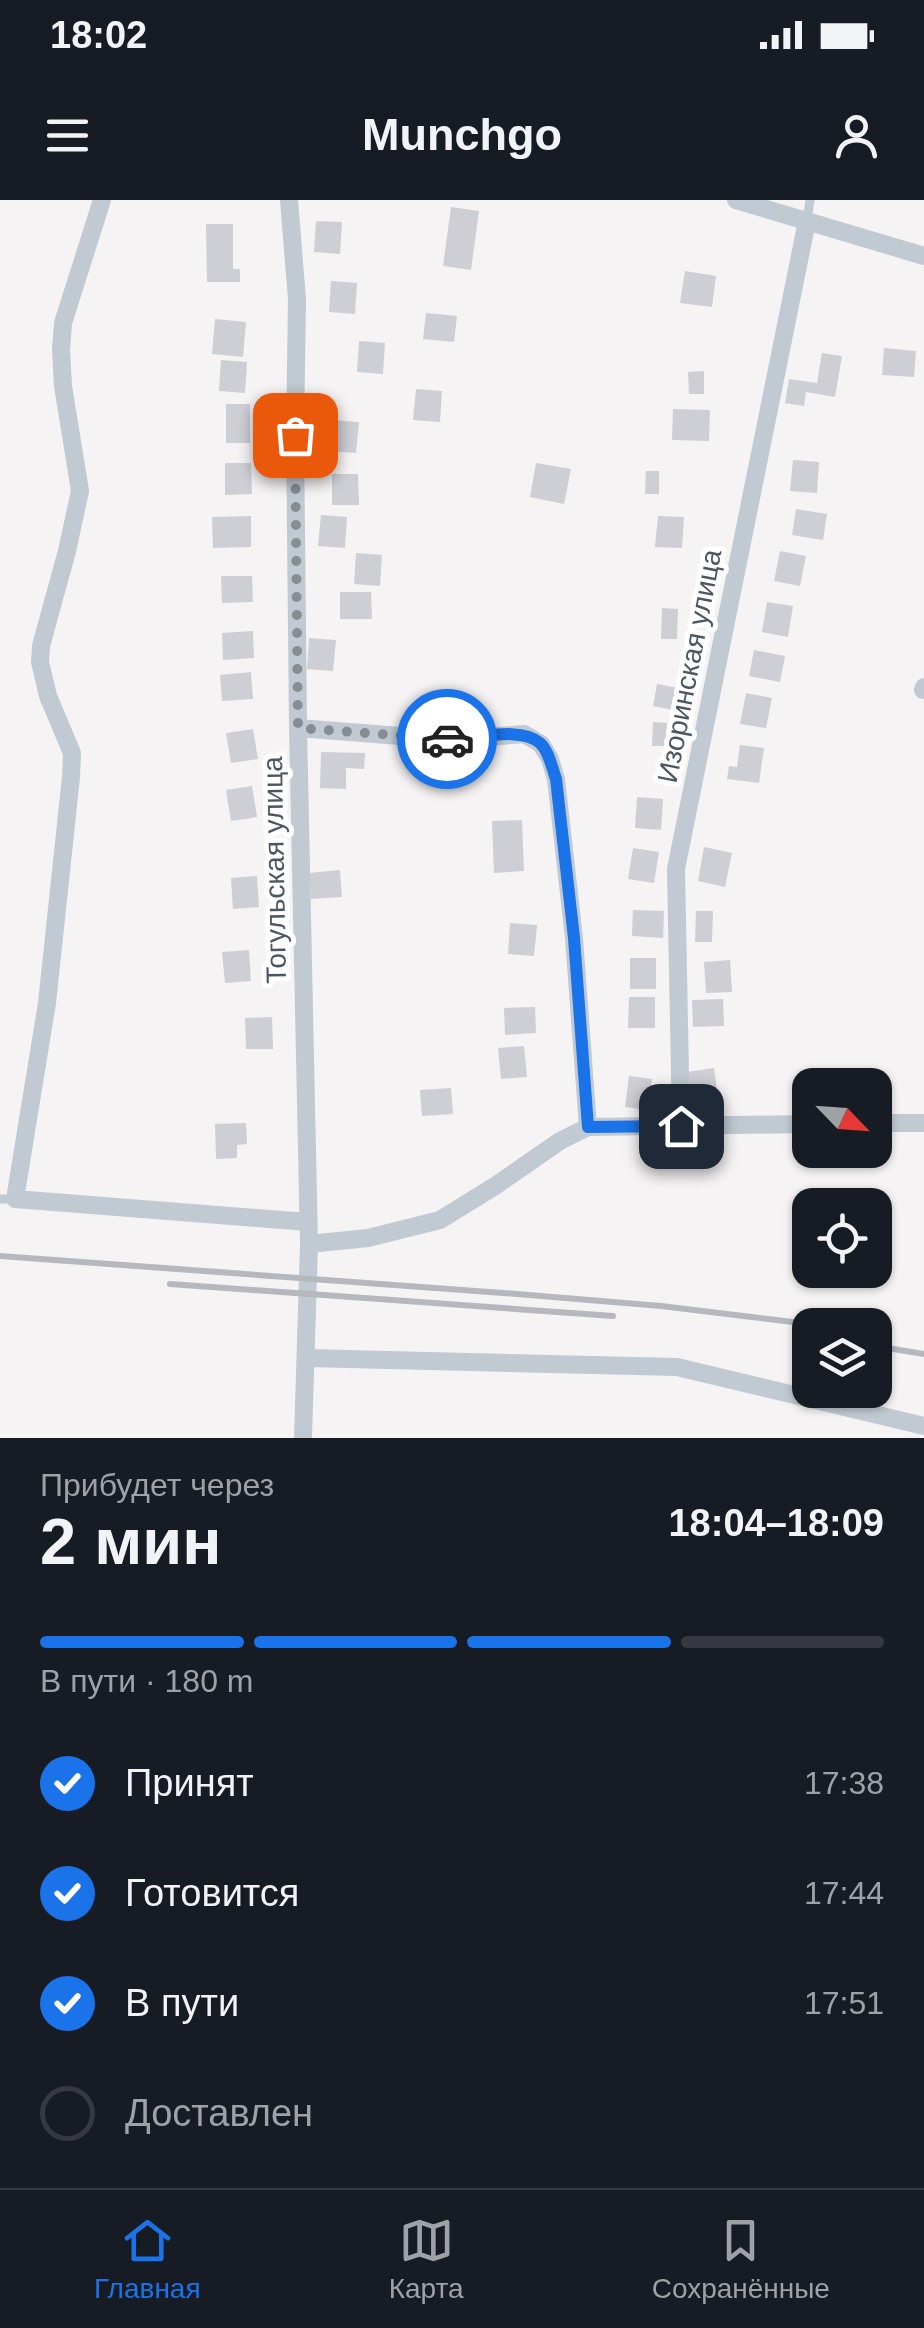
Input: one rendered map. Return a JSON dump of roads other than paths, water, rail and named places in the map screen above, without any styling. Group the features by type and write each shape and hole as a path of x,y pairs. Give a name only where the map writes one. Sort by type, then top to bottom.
{"street":[{"path":"102,200 63,323 64,386 80,491 40,662 48,696 72,753 72,777 46,1003 8,1199 308,1222"},
{"name":"Тогульская улица","path":"289,200 297,299 298,728 310,1244 303,1438"},
{"path":"736,200 924,256"},
{"name":"Изоринская улица","path":"681,1126 676,869 807,222"},
{"path":"298,728 451,740 524,734 541,744 556,779 574,938 588,1127"},
{"path":"892,1123 924,1122"},
{"path":"310,1244 368,1238 440,1220 560,1140 588,1127 792,1124"},
{"path":"307,1358 677,1367 924,1426"}],"lane":[{"path":"807,222 810,200"}],"railway":[{"path":"0,1256 517,1294 792,1322"},
{"path":"170,1284 613,1316"},
{"path":"892,1349 924,1354"}]}
